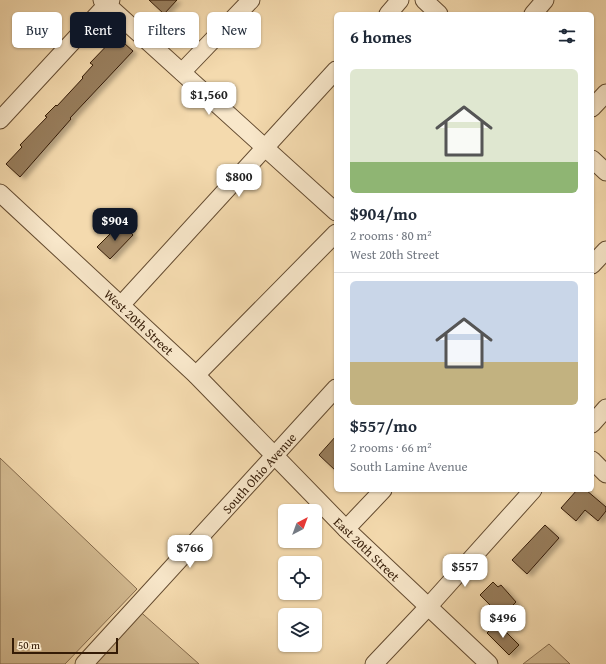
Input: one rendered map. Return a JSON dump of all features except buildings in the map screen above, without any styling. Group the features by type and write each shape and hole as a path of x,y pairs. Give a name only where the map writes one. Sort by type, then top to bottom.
{"street":[{"path":"182,72 251,0"},
{"path":"390,12 400,0"},
{"path":"424,0 437,12"},
{"path":"534,12 545,0"},
{"path":"0,120 106,1 334,210"},
{"path":"121,305 334,72"},
{"path":"594,106 606,93"},
{"path":"594,161 606,172"},
{"name":"West 20th Street","path":"0,193 196,375 274,455"},
{"path":"196,375 334,235"},
{"path":"594,263 606,250"},
{"name":"South Ohio Avenue","path":"84,664 334,390"},
{"path":"594,422 606,408"},
{"name":"East 20th Street","path":"274,455 346,529 489,664"},
{"path":"594,462 606,474"},
{"path":"346,529 381,492"},
{"path":"374,664 428,607 531,492"}],"shaded area":[{"path":"0,458 137,589 65,664 0,664"},
{"path":"135,607 199,664 84,664"},
{"path":"549,644 570,664 523,664"}]}
